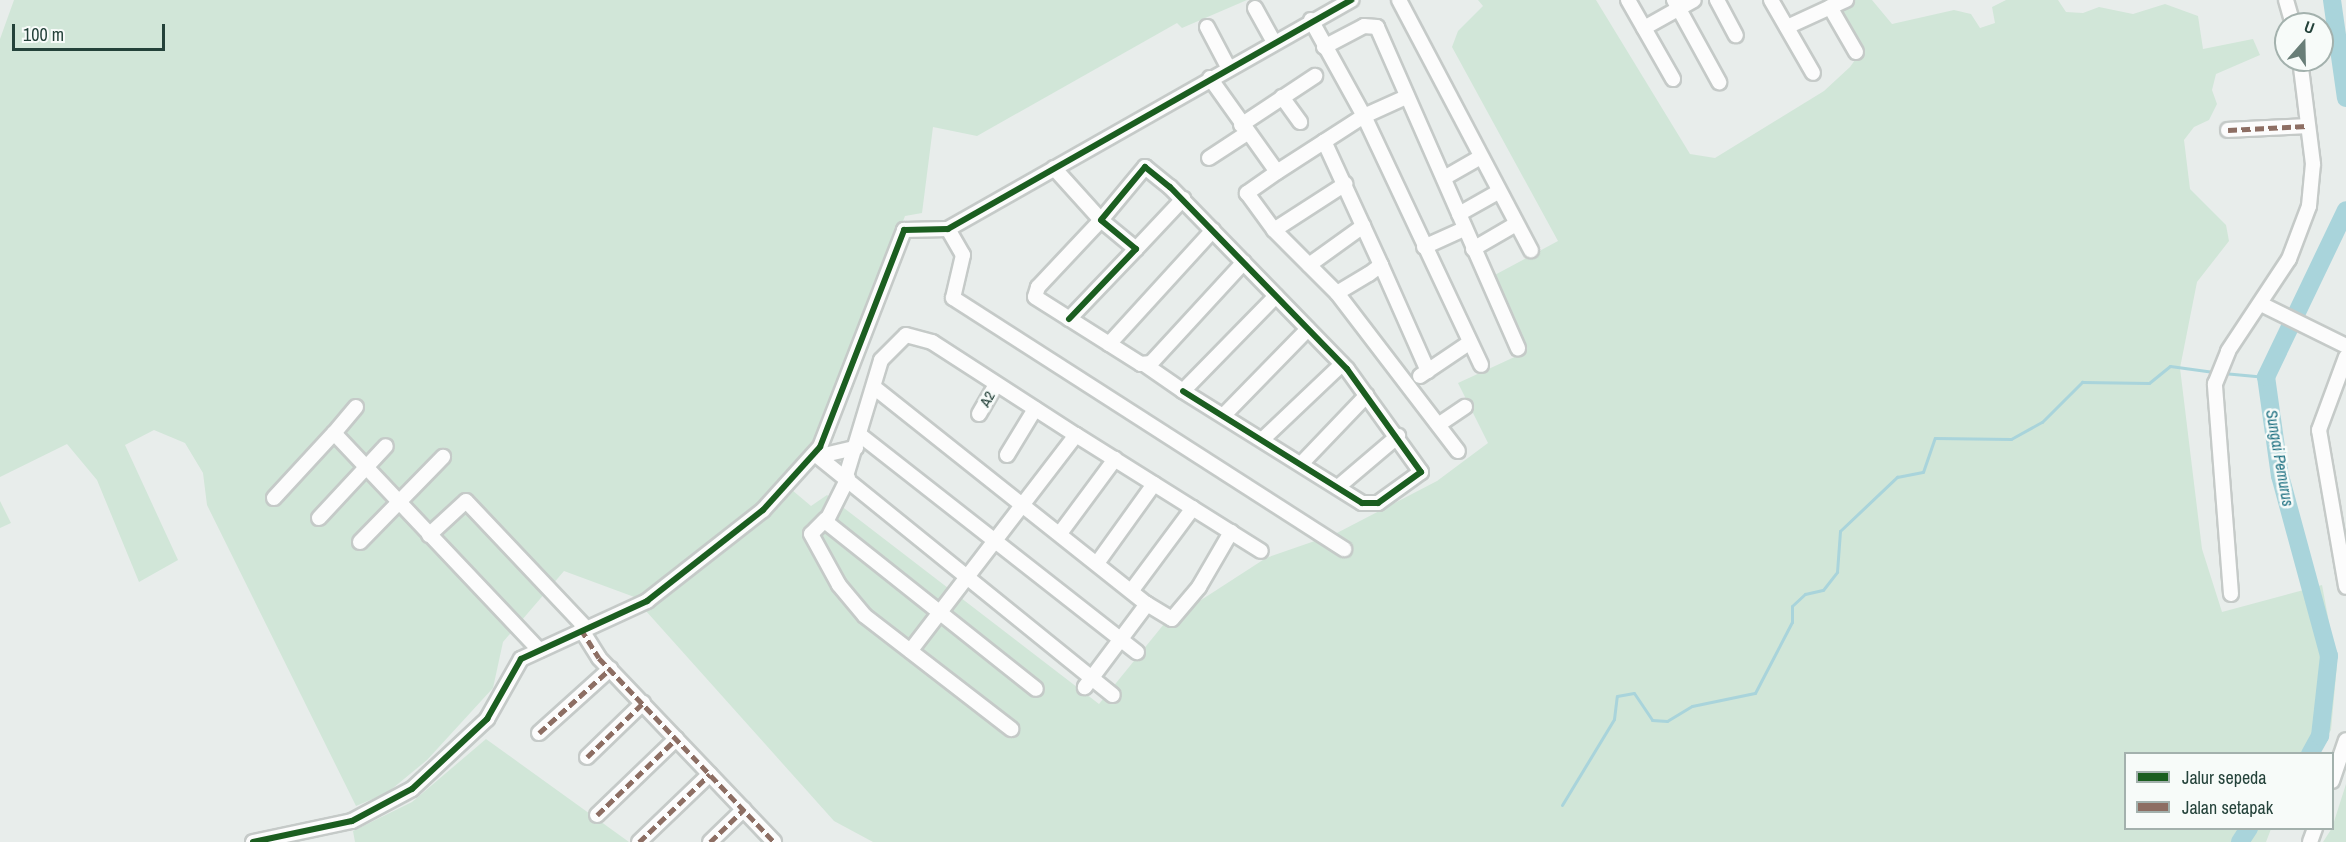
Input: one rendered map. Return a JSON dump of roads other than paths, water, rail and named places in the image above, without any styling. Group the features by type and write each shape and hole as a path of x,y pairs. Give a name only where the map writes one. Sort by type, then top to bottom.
{"street":[{"path":"253,842 352,821 412,789 487,718 521,659 583,628 646,601 763,510 818,455 904,230 948,229 1273,40 1351,0"},
{"path":"1398,0 1479,158 1531,250"},
{"path":"1628,0 1673,79"},
{"path":"1644,28 1676,4 1694,0"},
{"path":"1717,0 1736,35"},
{"path":"1771,0 1813,74"},
{"path":"1786,27 1846,0"},
{"path":"1676,4 1719,82"},
{"path":"1830,7 1856,52"},
{"path":"1255,8 1273,40"},
{"path":"1311,20 1364,116 1481,365"},
{"path":"1324,47 1374,24 1404,98 1444,178 1464,229 1518,348"},
{"path":"1207,27 1228,67"},
{"path":"2231,594 2215,392 2220,371 2289,259 2309,206 2313,164 2301,72"},
{"path":"1209,158 1282,97 1314,76"},
{"path":"1210,78 1244,129 1277,172"},
{"path":"1282,97 1300,122"},
{"path":"1404,98 1364,116 1247,193 1274,230 1337,293 1411,382 1458,451"},
{"path":"2228,130 2307,126"},
{"path":"1324,141 1428,371"},
{"path":"1444,178 1479,158"},
{"path":"1145,167 1183,199 1342,364 1398,436 1420,472 1377,503 1362,503 1035,297 1036,291 1101,220 1145,167"},
{"path":"1054,168 1101,220 1136,249"},
{"path":"1274,230 1345,184"},
{"path":"1459,214 1498,192"},
{"path":"1069,319 1183,199"},
{"path":"1473,249 1516,224"},
{"path":"1309,265 1363,226"},
{"path":"948,229 963,255 953,298 1344,549"},
{"path":"1424,247 1464,229"},
{"path":"1109,344 1213,230"},
{"path":"1144,364 1151,363 1244,262"},
{"path":"1337,293 1381,265"},
{"path":"1183,391 1276,296"},
{"path":"2261,304 2308,324 2346,346"},
{"path":"1224,415 1308,329"},
{"path":"1011,729 865,616 839,585 811,534 826,519 847,477 886,352 914,334 1261,551"},
{"path":"1411,382 1469,343"},
{"path":"2346,357 2319,430 2346,587"},
{"path":"1263,439 1342,364"},
{"name":"A2","path":"979,414 996,384"},
{"path":"875,388 1061,532 1147,604 1172,618 1199,587 1231,532"},
{"path":"1301,464 1367,395"},
{"path":"274,498 356,407"},
{"path":"1441,423 1466,407"},
{"path":"1007,455 1035,409"},
{"path":"334,433 539,650"},
{"path":"910,651 1076,435"},
{"path":"1338,487 1398,436"},
{"path":"818,455 858,442"},
{"path":"858,442 996,539 1137,652"},
{"path":"320,518 387,446"},
{"path":"818,455 847,477 1088,682 1113,695"},
{"path":"360,542 397,500 443,457"},
{"path":"1061,532 1115,459"},
{"path":"1098,562 1154,484"},
{"path":"429,535 466,501 583,628 610,669 774,842"},
{"path":"1132,590 1193,508"},
{"path":"826,519 1036,689"},
{"path":"1088,682 1122,641 1147,604"},
{"path":"539,733 610,669"},
{"path":"587,757 642,703"},
{"path":"597,815 676,739"},
{"path":"2334,775 2346,740"},
{"path":"639,842 710,774"},
{"path":"710,842 744,809"}],"waterway":[{"name":"Sungai Pemurus","path":"2332,0 2346,98"},
{"name":"Sungai Pemurus","path":"2311,752 2320,736 2329,656 2280,476 2266,377 2346,210"},
{"path":"1562,805 1614,719 1617,696 1634,693 1652,720 1667,721 1692,706 1755,693 1792,622 1792,606 1805,594 1823,590 1837,572 1840,531 1897,477 1923,472 1935,438 2011,439 2042,422 2082,382 2149,383 2170,366 2214,372"},
{"path":"2223,373 2266,377"},
{"name":"Sungai Pemurus","path":"2240,842 2248,830"}]}
